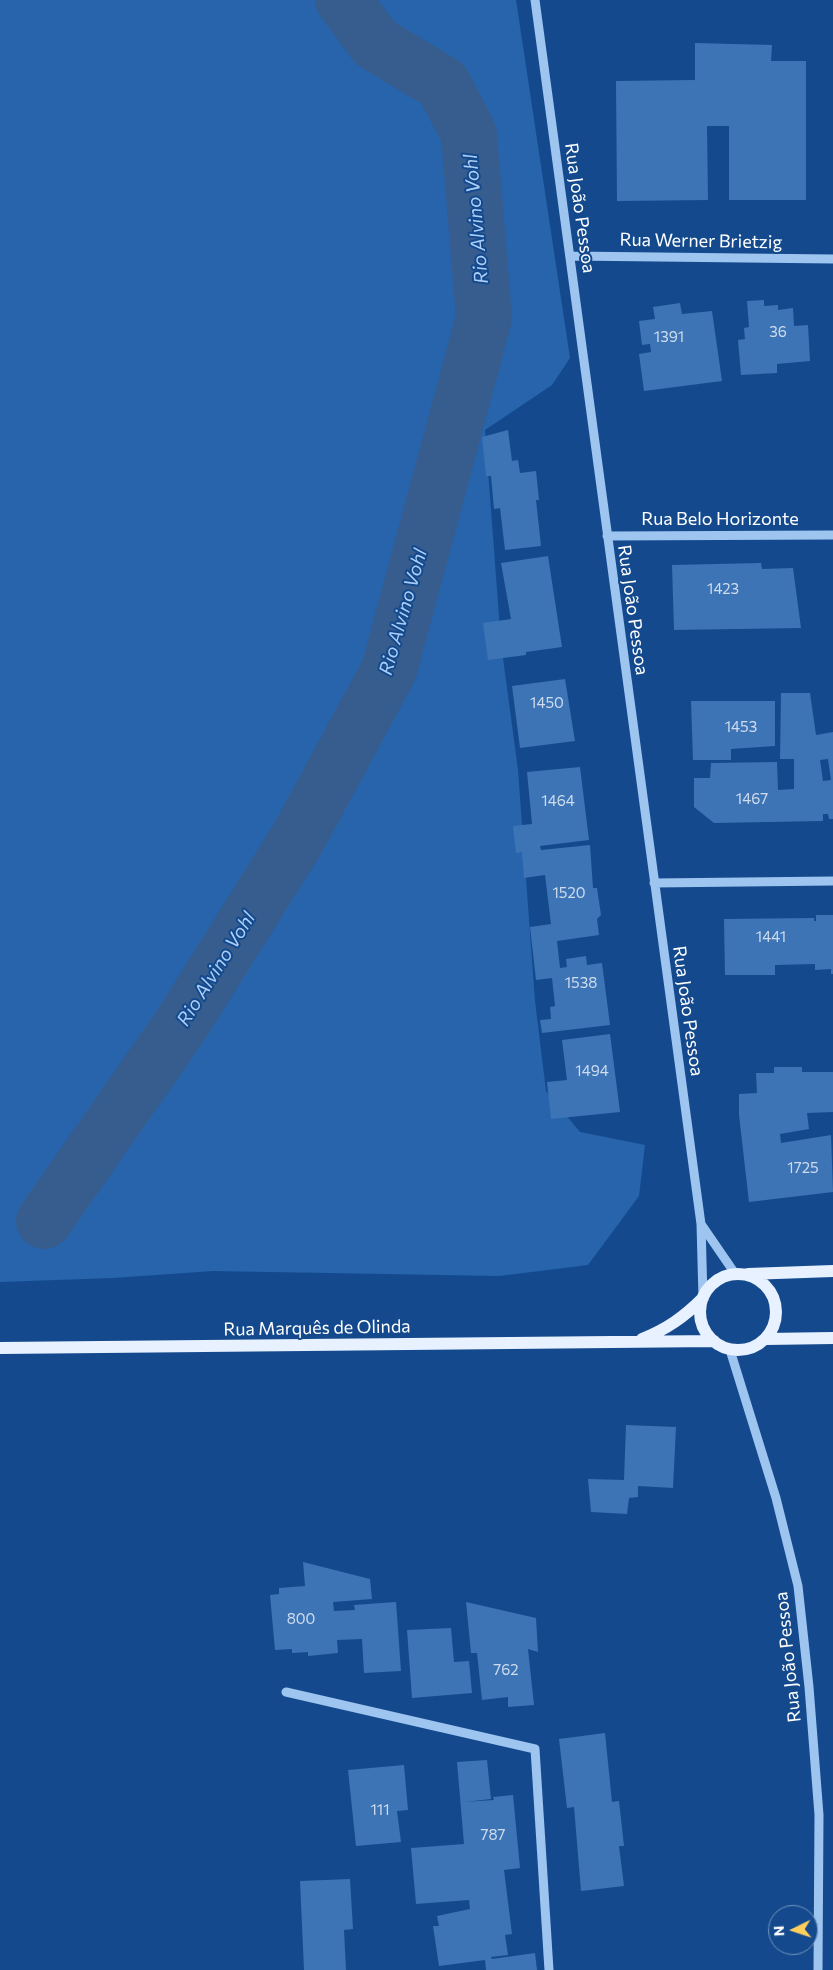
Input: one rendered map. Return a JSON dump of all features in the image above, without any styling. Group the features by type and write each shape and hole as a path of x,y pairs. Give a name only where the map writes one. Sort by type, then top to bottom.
{"main road":[{"path":"736,1274 749,1276 760,1281 770,1290 775,1302 776,1315 773,1328 766,1339 755,1346 743,1350 730,1350 714,1341 706,1332 702,1322 701,1310 704,1298 716,1282 736,1274 833,1271"},
{"name":"Rua Marquês de Olinda","path":"635,1342 666,1329 683,1318 704,1298"},
{"path":"766,1339 833,1338"},
{"name":"Rua Marquês de Olinda","path":"0,1348 714,1341"}],"street":[{"name":"Rua João Pessoa","path":"535,0 701,1224 704,1298"},
{"name":"Rua Werner Brietzig","path":"570,256 833,259"},
{"name":"Rua Belo Horizonte","path":"607,536 833,535"},
{"path":"654,883 833,881"},
{"name":"Rua João Pessoa","path":"701,1224 736,1274"},
{"name":"Rua João Pessoa","path":"730,1350 776,1498 798,1586 809,1687 819,1815 818,1970"},
{"path":"286,1692 535,1749 549,1970"}],"shaded area":[{"path":"0,0 516,0 570,358 552,385 485,430 501,643 518,770 535,1001 546,1091 580,1132 645,1145 639,1196 588,1265 499,1276 213,1271 113,1278 0,1282"}],"building":[{"path":"695,43 772,45 771,61 806,61 806,200 729,200 729,126 707,126 708,200 617,201 616,81 695,80"},
{"path":"764,300 764,306 778,305 778,310 793,308 794,326 808,325 810,361 777,364 777,373 741,375 738,340 745,339 744,328 749,327 747,301"},
{"path":"680,303 682,314 712,311 722,381 644,391 639,354 651,352 650,344 642,345 639,321 655,319 653,307"},
{"path":"508,430 512,461 518,460 520,473 536,471 539,500 536,500 541,546 505,550 500,508 494,509 491,476 486,476 482,437"},
{"path":"548,556 562,647 526,652 526,655 488,660 483,623 511,619 501,563"},
{"path":"761,563 762,569 793,568 801,628 674,630 672,565"},
{"path":"565,679 575,741 520,748 512,686"},
{"path":"781,693 810,693 816,735 833,732 833,819 829,819 828,814 823,814 823,821 714,823 694,807 694,778 710,778 711,763 777,762 778,790 794,789 794,759 780,759","holes":["828,759 831,780 823,781 820,760"]},
{"path":"691,701 775,701 775,746 731,749 731,760 693,760"},
{"path":"580,767 589,840 540,846 541,850 590,845 593,888 597,888 601,915 597,919 599,935 557,941 560,968 567,967 566,959 586,956 587,965 602,963 610,1025 542,1033 540,1020 551,1019 550,1007 555,1006 552,978 536,980 530,927 551,924 545,875 524,878 522,852 516,853 513,826 532,824 527,772"},
{"path":"816,915 833,915 833,974 831,974 831,969 815,970 815,964 775,965 775,975 725,975 724,919 814,918 814,921 816,921"},
{"path":"610,1034 620,1112 551,1119 547,1082 567,1080 562,1040"},
{"path":"774,1067 802,1067 802,1072 833,1072 833,1112 807,1113 809,1129 780,1134 781,1143 831,1135 833,1192 749,1202 739,1115 739,1094 757,1093 756,1073 774,1073"},
{"path":"626,1425 676,1427 673,1488 638,1486 638,1497 629,1498 627,1514 591,1512 588,1479 624,1480"},
{"path":"303,1562 370,1579 372,1599 333,1602 334,1611 355,1610 354,1605 396,1602 401,1671 364,1673 362,1639 337,1640 338,1653 308,1656 308,1652 292,1653 292,1649 275,1650 270,1595 279,1594 279,1588 305,1586"},
{"path":"466,1602 536,1618 538,1652 528,1649 534,1705 508,1707 508,1697 482,1700 477,1653 471,1653"},
{"path":"451,1628 454,1662 469,1661 472,1693 412,1698 407,1630"},
{"path":"605,1733 612,1802 619,1801 624,1846 619,1846 624,1886 581,1891 574,1807 567,1808 559,1739"},
{"path":"487,1760 491,1799 464,1802 494,1800 493,1797 513,1795 520,1868 504,1870 512,1934 505,1935 508,1955 491,1957 492,1959 535,1953 537,1970 486,1970 485,1960 439,1966 433,1926 439,1926 437,1916 470,1909 469,1900 416,1904 411,1848 464,1844 457,1762"},
{"path":"404,1765 408,1810 397,1811 401,1842 356,1846 348,1770"},
{"path":"350,1879 353,1929 344,1930 346,1970 304,1970 300,1881"}],"waterway":[{"name":"Rio Alvino Vohl","path":"44,1221 181,1025 298,838 389,670 484,318 469,134 443,84 375,43 343,0"}]}
